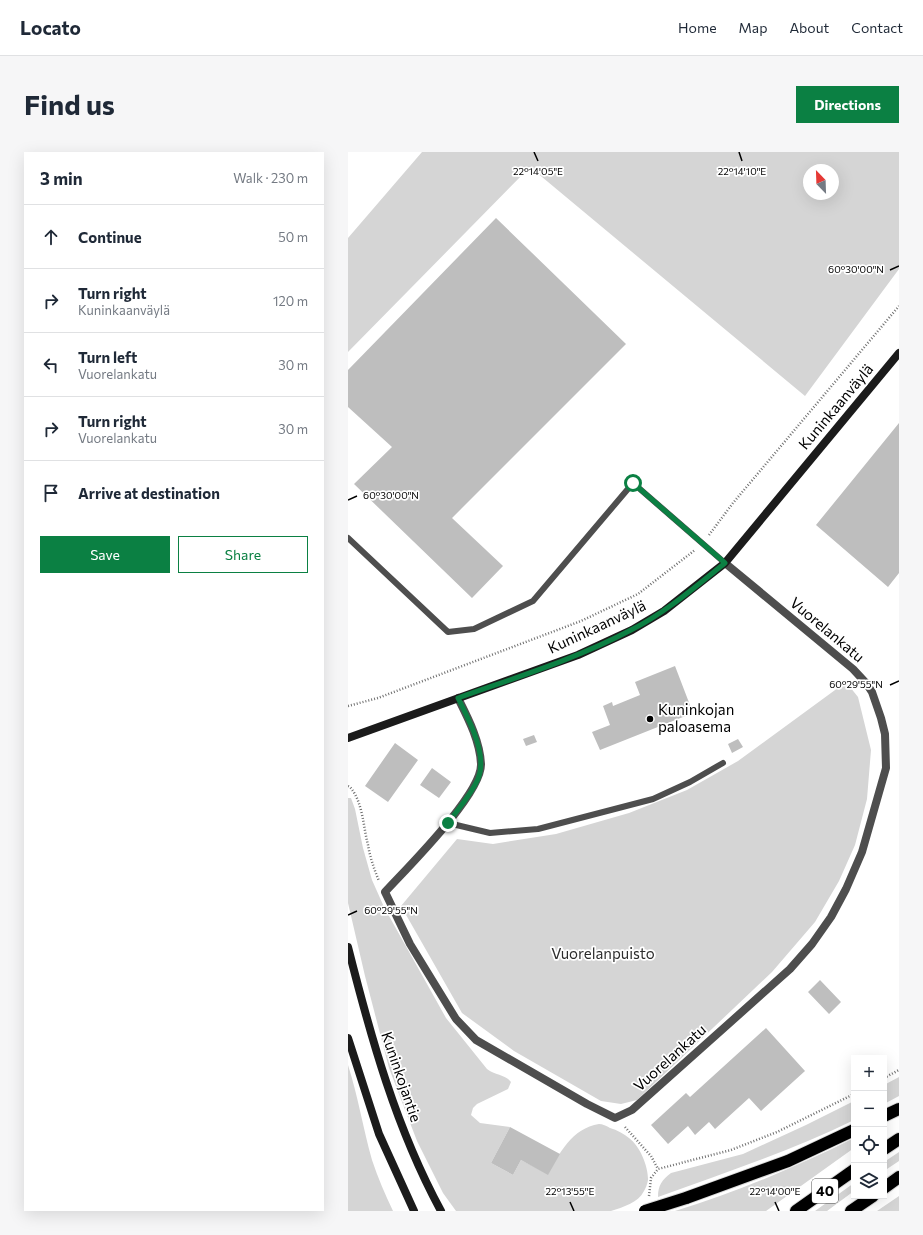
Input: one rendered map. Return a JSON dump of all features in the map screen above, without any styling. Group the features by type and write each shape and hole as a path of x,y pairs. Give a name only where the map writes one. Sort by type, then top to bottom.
{"highway":[{"path":"887,1115 899,1109"},
{"path":"645,1211 686,1198 788,1161 851,1131"},
{"path":"887,1147 899,1138"},
{"name":"40","path":"796,1211 851,1172"},
{"path":"887,1186 899,1177"},
{"name":"40","path":"851,1211 869,1199"}],"street":[{"name":"Kuninkaanväylä","path":"348,738 578,655 632,630 664,611 725,563 899,353"},
{"name":"Vuorelankatu","path":"615,1118 632,1110 790,969 812,944 831,917 846,889 862,852 886,768 885,734 872,692 866,683 853,669 725,563"},
{"path":"458,698 468,717 479,747 481,766 478,778 471,792 448,823 385,892 410,944 456,1019 476,1040 587,1104 615,1118"},
{"name":"Kuninkojantie","path":"348,947 362,1004 392,1099 419,1166 441,1211"},
{"path":"348,1038 379,1134 414,1211"}],"lane":[{"path":"348,538 448,632 474,629 533,601 633,483 725,563"},
{"path":"448,823 490,833 538,829 653,799 690,782 722,763"}],"path":[{"path":"348,706 378,698 581,621 638,594 688,557 703,543 733,503 899,306"},
{"path":"348,786 354,791 358,799 368,848 376,873 385,892"},
{"path":"887,1076 899,1070"},
{"path":"649,1199 651,1178 658,1169 668,1165 699,1159 732,1150 777,1132 851,1095"},
{"path":"615,1118 651,1156 658,1169"}],"green space":[{"path":"422,152 899,152 899,269 805,396 530,167 348,352 348,238"},
{"name":"Vuorelanpuisto","path":"846,682 858,697 871,750 867,799 855,845 839,881 815,922 772,972 637,1100 621,1104 601,1101 514,1051 462,1013 401,906 457,839 493,844 556,834 629,813 687,790 738,761"},
{"path":"348,798 351,798 355,809 363,848 372,880 384,907 446,1018 487,1069 511,1082 508,1089 477,1104 473,1108 471,1115 480,1123 510,1127 491,1163 513,1175 521,1160 548,1174 562,1150 574,1136 590,1126 602,1124 629,1138 637,1146 643,1157 647,1168 648,1182 641,1195 634,1202 611,1211 456,1211 443,1193 417,1141 389,1068 365,976 348,903"},
{"path":"348,1065 372,1160 393,1211 348,1211"},
{"path":"899,1077 899,1096 887,1102 887,1091 887,1083"},
{"path":"851,1102 851,1121 782,1152 658,1197 661,1183 671,1173 743,1154"},
{"path":"851,1139 851,1150 766,1211 675,1211 721,1196 810,1159"},
{"path":"899,1152 899,1161 887,1169 887,1160"},
{"path":"851,1185 851,1193 827,1211 815,1211"},
{"path":"899,1196 899,1211 877,1211"}],"building":[{"path":"496,218 626,344 452,518 503,566 472,598 354,484 392,447 348,407 348,370"},
{"path":"899,423 899,573 888,587 816,525"},
{"path":"675,666 693,713 600,750 592,732 610,725 603,706 612,702 613,706 640,695 635,682"},
{"path":"534,735 537,742 526,746 523,739"},
{"path":"738,739 743,747 732,753 728,744"},
{"path":"395,743 418,760 388,802 365,786"},
{"path":"432,768 451,782 439,798 420,785"},
{"path":"820,980 841,1002 829,1014 808,992"},
{"path":"766,1028 805,1071 761,1111 749,1098 715,1129 709,1122 695,1135 688,1126 668,1144 651,1125 686,1093 690,1097"},
{"path":"510,1127 560,1154 548,1175 521,1160 513,1175 491,1163"}],"place":[{"name":"Kuninkojan paloasema","path":"650,719"}],"route":[{"path":"448,823 471,792 478,778 481,766 479,747 468,717 458,698 578,655 632,630 664,611 725,563 633,483"}]}
